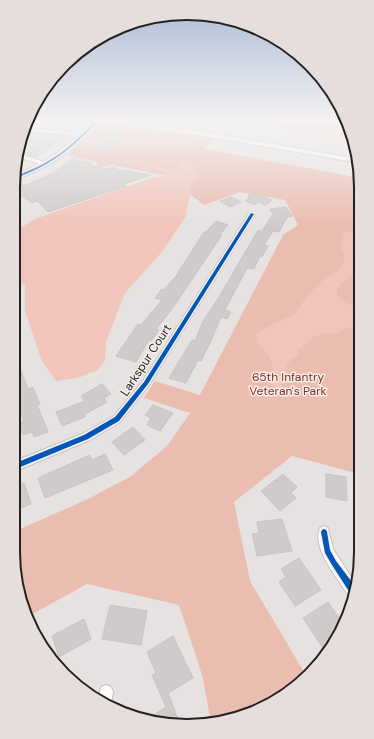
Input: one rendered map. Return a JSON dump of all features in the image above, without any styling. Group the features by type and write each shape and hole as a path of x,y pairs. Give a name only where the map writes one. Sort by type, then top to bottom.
{"main road":[{"path":"328,155 352,160"}],"street":[{"path":"20,175 46,164 59,155"},
{"path":"22,157 46,164"},
{"name":"Larkspur Court","path":"20,463 86,437 117,419 146,383 252,214"},
{"path":"324,532 327,551 351,586"}],"green space":[{"name":"65th Infantry Veteran's Park","path":"240,155 354,177 354,472 292,456 234,502 250,581 304,671 280,691 261,702 241,710 210,718 203,678 179,605 87,584 32,614 21,574 20,529 86,500 130,477 167,446 190,413 144,398 155,381 200,395 283,235 298,225 285,200 240,192 204,205 167,176 113,165 99,167 94,161 67,156"}],"shaded area":[{"path":"133,161 174,171 179,169 177,164 183,163 200,167 192,170 199,177 192,182 186,216 162,252 125,293 106,342 105,360 98,370 78,378 56,381 41,359 25,310 25,285 20,282 20,227 35,219 154,177 163,176 165,173"},
{"path":"345,232 354,232 354,243 352,249 354,254 354,272 337,288 337,295 344,302 354,305 354,326 339,330 336,334 319,335 301,348 297,348 298,355 291,359 286,367 288,378 281,388 272,386 268,378 274,371 270,356 257,343 256,335 266,327 295,314 306,297 323,280 342,268 345,255 340,246 343,234"}],"building":[{"path":"28,155 39,155 36,158"},
{"path":"72,159 92,163 90,165 107,169 114,167 122,172 125,170 151,175 124,184 126,186 48,212 37,201 32,203 20,195 20,184 24,186 53,173"},
{"path":"250,193 272,200 266,205 258,202 255,205 245,201 248,199"},
{"path":"231,197 241,202 230,207 220,201"},
{"path":"286,207 292,216 287,217 279,232 273,231 264,245 268,246 262,257 260,256 254,269 247,268 225,310 231,312 227,319 221,317 201,361 198,360 186,383 169,378 192,340 195,341 203,321 219,297 258,230 262,231 273,214 270,209"},
{"path":"216,221 228,225 219,235 222,235 172,309 156,329 159,330 152,340 149,340 136,362 116,356 138,324 141,325 162,300 155,298 176,276 204,232 206,232"},
{"path":"20,368 28,389 33,387 40,404 37,405 48,432 34,437 32,432 23,435 20,423 24,421 20,411"},
{"path":"102,384 111,394 104,398 107,402 85,414 85,417 62,426 56,412 85,401 81,396"},
{"path":"153,405 173,413 160,431 147,425 151,418 145,415"},
{"path":"133,427 145,440 124,455 112,442"},
{"path":"105,454 113,470 45,498 38,478 90,455 92,460"},
{"path":"283,474 297,487 291,493 296,498 280,511 261,491"},
{"path":"326,474 346,477 347,501 326,497"},
{"path":"24,483 31,504 20,508 20,485"},
{"path":"282,519 292,551 257,556 252,534 259,533 257,522"},
{"path":"299,558 321,590 295,606 279,582 286,577 281,569"},
{"path":"328,602 340,619 332,636 323,649 303,618"},
{"path":"110,605 147,611 141,645 102,639"},
{"path":"84,619 91,639 59,657 52,636"},
{"path":"173,636 193,678 168,693 178,719 153,716 166,707 152,675 156,673 147,652"}],"cycle path":[{"path":"20,175 39,168 58,155"},
{"path":"20,464 86,437 117,419 146,383 252,214"},
{"path":"324,532 327,551 351,587"}]}
